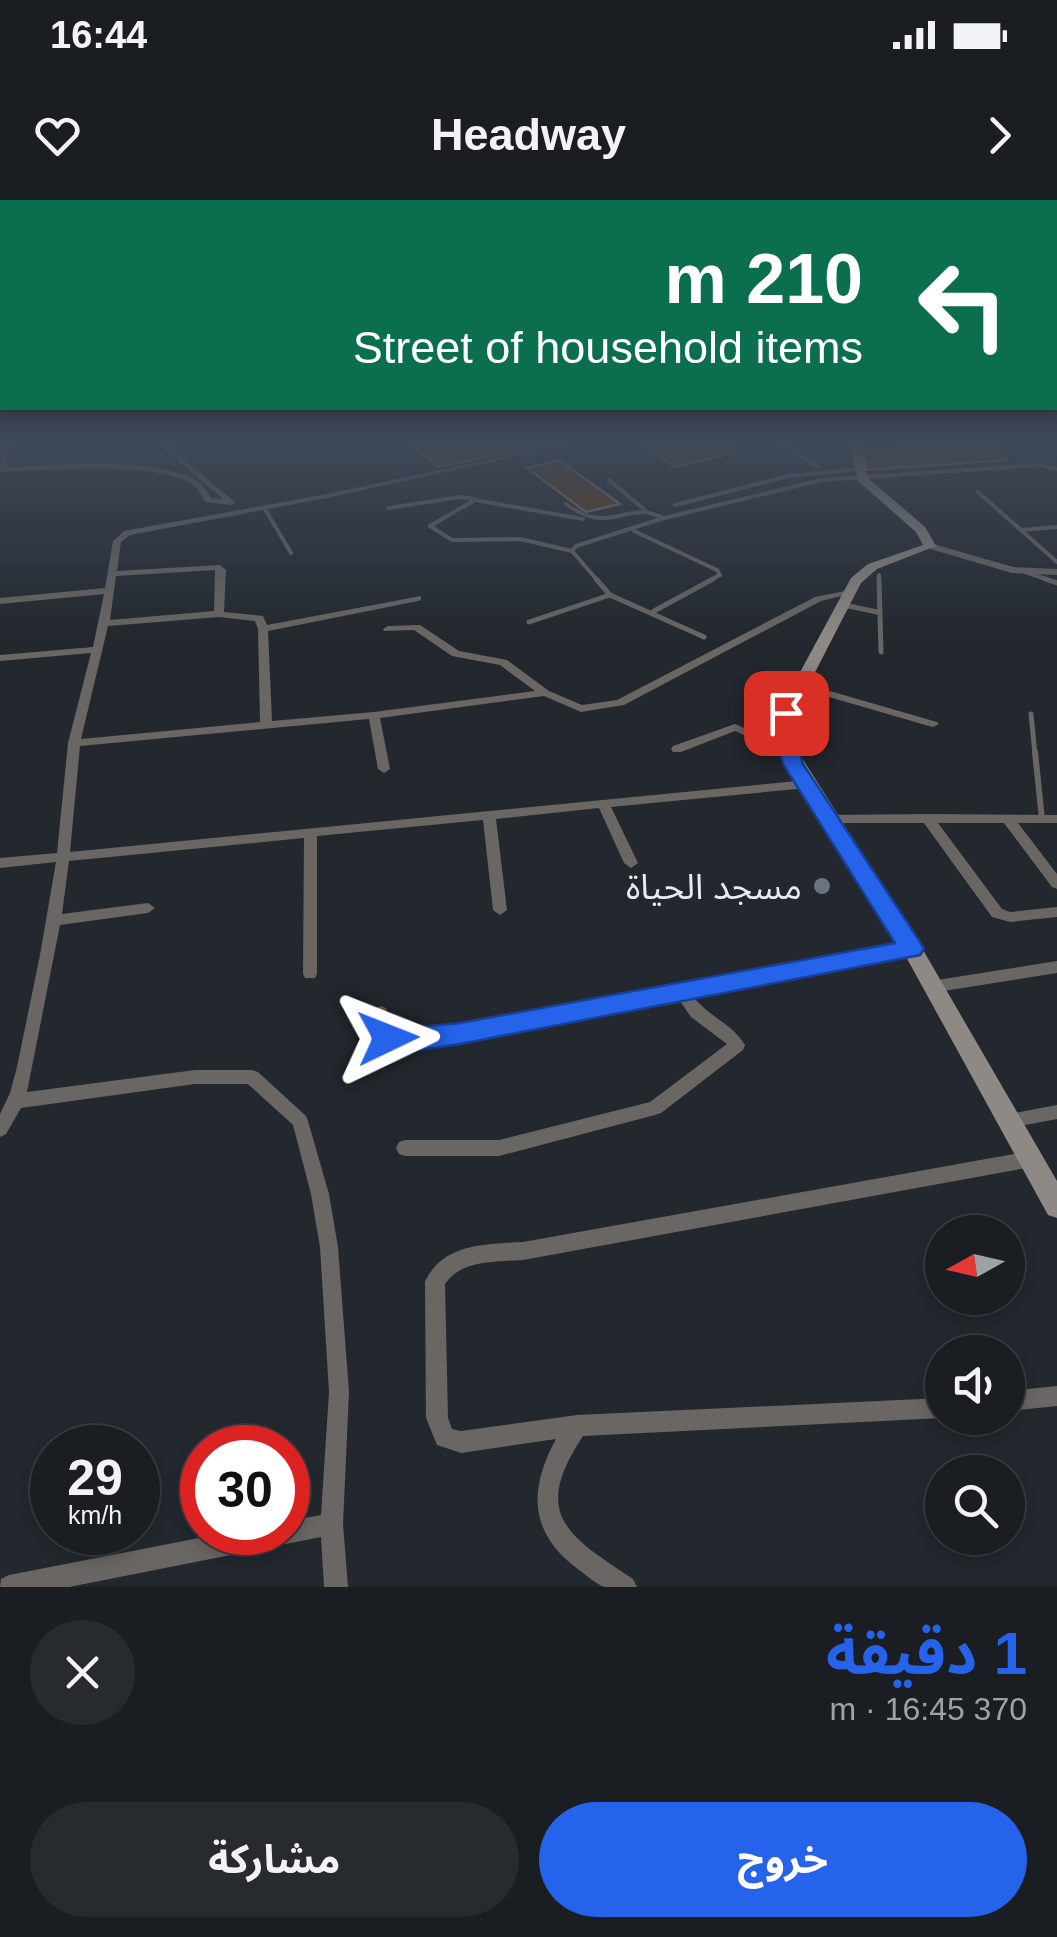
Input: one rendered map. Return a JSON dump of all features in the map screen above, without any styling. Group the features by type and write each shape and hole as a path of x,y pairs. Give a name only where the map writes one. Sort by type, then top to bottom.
{"street":[{"path":"238,508 244,513"},
{"path":"0,1129 17,1102 57,920 74,743 94,650 104,623 117,541 126,532 265,508"},
{"path":"897,508 922,530 930,546"},
{"path":"1057,572 1024,572 930,546 865,571 844,599 786,713 783,729 788,750 807,784 912,949 1057,1206"},
{"path":"111,574 217,567 221,570 219,614"},
{"path":"0,601 108,592"},
{"path":"263,629 418,598"},
{"path":"388,629 416,627 456,654 503,662 545,693 581,709 620,703 818,599 844,599"},
{"path":"104,623 219,614 259,618 263,629 266,725"},
{"path":"0,658 94,650"},
{"path":"802,686 934,724"},
{"path":"74,743 374,715 545,693"},
{"path":"374,715 384,769"},
{"path":"677,750 735,727 788,750"},
{"path":"0,863 807,784"},
{"path":"603,803 632,863"},
{"path":"489,814 500,910"},
{"path":"927,818 997,913 1010,917 1057,912"},
{"path":"1007,818 1057,884"},
{"path":"830,819 1050,819"},
{"path":"310,974 311,832"},
{"path":"57,920 148,908"},
{"path":"381,1012 388,1038 400,1042 912,949"},
{"path":"932,987 1057,967"},
{"path":"405,1148 500,1148 655,1108 737,1045 730,1032 699,1019 682,992"},
{"path":"17,1102 195,1077 252,1077 300,1121 329,1246 339,1392 332,1524 336,1587"},
{"path":"1010,1121 1057,1112"},
{"path":"925,1409 577,1426 461,1442 444,1438 436,1418 438,1274 460,1260 478,1255 523,1251 1031,1159"},
{"path":"1025,1399 1057,1396"},
{"path":"577,1426 560,1450 548,1487 552,1519 562,1540 624,1587"},
{"path":"8,1587 332,1524"}],"lane":[{"path":"265,508 291,553"},
{"path":"459,508 434,520 432,530 476,543 531,540 572,551 610,595 704,636"},
{"path":"519,508 600,522 646,511"},
{"path":"570,508 582,519"},
{"path":"642,508 664,518"},
{"path":"572,551 703,508"},
{"path":"996,508 1057,562"},
{"path":"1021,530 1057,527"},
{"path":"632,530 717,570 720,575 653,612"},
{"path":"1024,572 1057,583"},
{"path":"880,575 877,612 881,652"},
{"path":"528,622 610,595"},
{"path":"844,599 877,612"},
{"path":"1031,714 1050,819"}],"place":[{"name":"مسجد الحياة","path":"822,886"}],"route":[{"path":"388,1038 400,1042 460,1034 912,949 793,764 783,729 786,713"}]}
